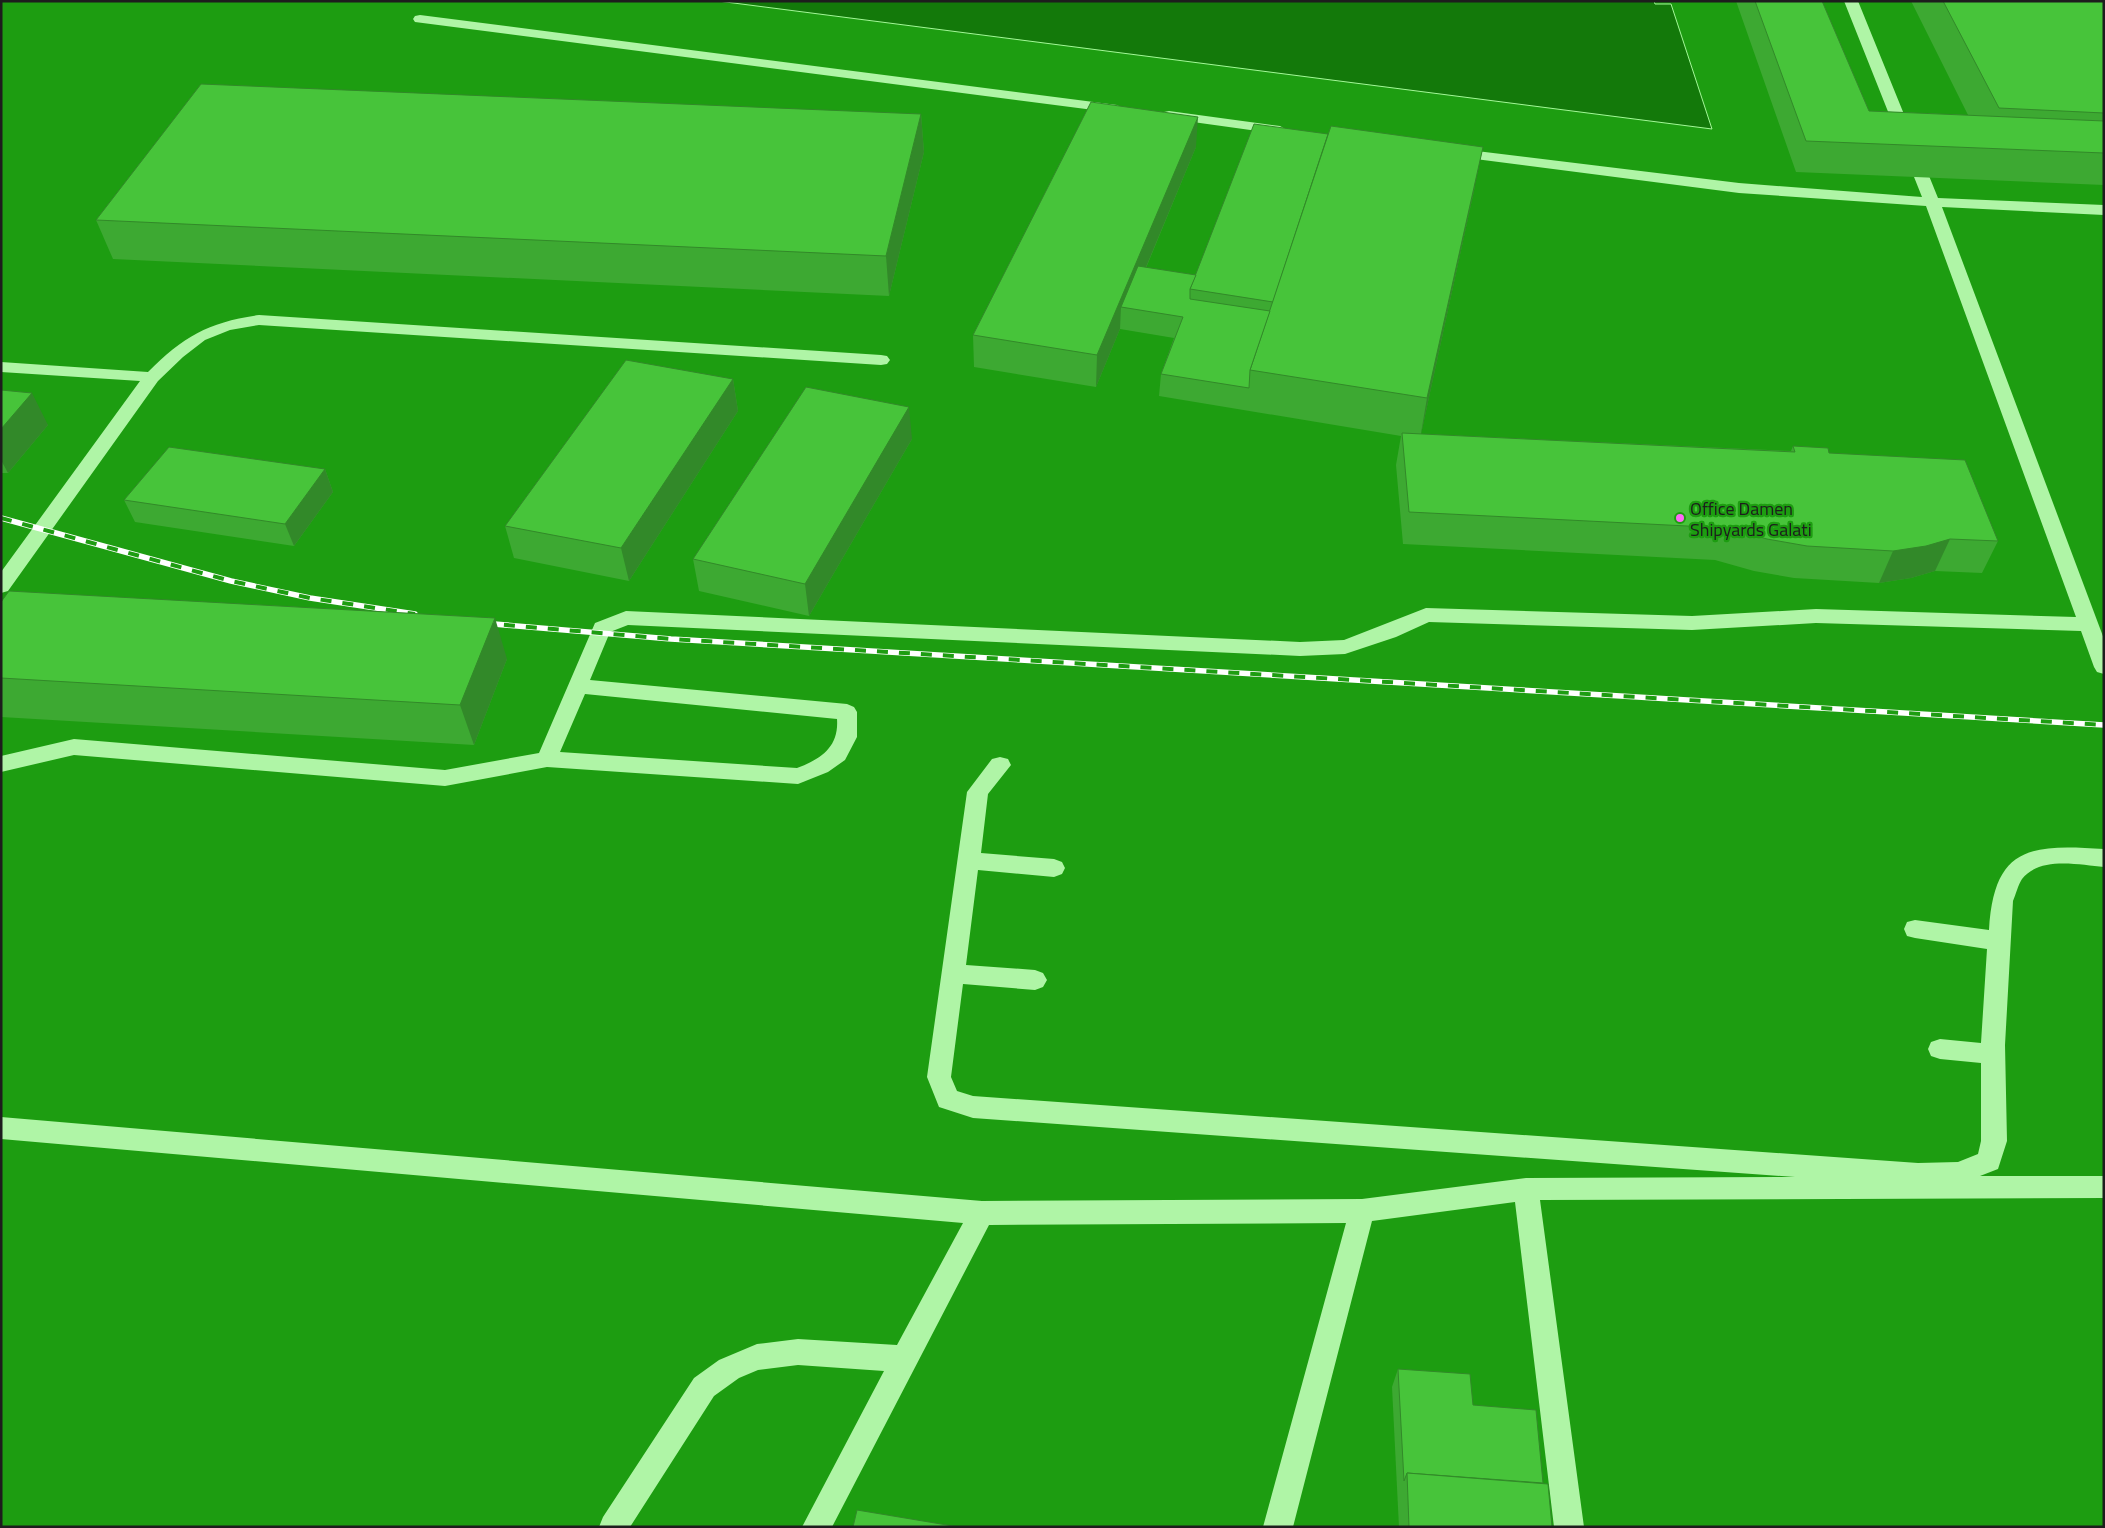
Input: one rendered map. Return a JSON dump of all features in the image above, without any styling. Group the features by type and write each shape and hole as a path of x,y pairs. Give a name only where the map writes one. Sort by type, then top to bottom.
{"lane":[{"path":"1851,1 1932,202 2104,667"},
{"path":"420,19 1129,110"},
{"path":"1158,114 1296,132"},
{"path":"1434,149 1739,188 1932,202 2104,210"},
{"path":"1,586 152,377 180,349 200,335 230,324 260,320 881,360"},
{"path":"1,367 152,377"},
{"path":"547,760 602,628 626,618 1300,649 1345,647 1389,632 1426,615 1692,623 1816,616 2088,624"},
{"path":"1,764 74,747 445,778 547,760 798,776 820,769 837,757 850,730 847,712 579,686"},
{"path":"1000,765 978,792 939,1077 948,1099 973,1107 1908,1173 1958,1173 1989,1161 1994,1141 1993,1054 1997,941 2002,901 2013,874 2033,858 2064,855 2104,858"},
{"path":"969,862 1054,868"},
{"path":"1914,929 1997,941"},
{"path":"954,974 1035,980"},
{"path":"1940,1049 1993,1054"},
{"path":"1,1128 982,1213 1362,1211 1526,1189 2104,1187"},
{"path":"1526,1189 1569,1527"},
{"path":"1278,1527 1362,1211"},
{"path":"816,1527 982,1213"},
{"path":"613,1527 704,1387 729,1369 757,1357 798,1352 904,1359"}],"shaded area":[{"path":"718,1 1654,1 1655,4 1671,4 1712,129"}],"building":[{"path":"1755,1 1822,1 1869,111 2104,121 2104,153 1806,141"},
{"path":"1943,1 2104,1 2104,113 1999,108"},
{"path":"201,84 921,114 886,256 96,220"},
{"path":"1091,102 1198,117 1097,355 973,335"},
{"path":"1254,124 1328,134 1273,302 1190,289"},
{"path":"1331,126 1483,147 1427,398 1250,370"},
{"path":"1138,266 1196,275 1190,289 1190,299 1270,311 1250,370 1249,388 1161,374 1183,317 1121,307"},
{"path":"626,360 733,379 621,548 505,526"},
{"path":"806,387 909,407 805,584 693,559"},
{"path":"1,390 32,393 1,429"},
{"path":"1402,433 1795,452 1793,446 1828,448 1829,453 1965,460 1998,541 1950,539 1926,546 1893,551 1807,546 1767,539 1727,528 1409,512"},
{"path":"169,447 325,469 285,524 124,500"},
{"path":"9,591 495,618 460,705 1,678 1,602"},
{"path":"1398,1369 1470,1374 1473,1405 1536,1410 1543,1483 1407,1473 1404,1481"},
{"path":"1407,1473 1548,1484 1552,1527 1409,1527"},
{"path":"857,1510 959,1527 853,1527"}],"railway":[{"path":"1,518 231,581 310,598 415,614"},
{"path":"482,623 671,639 2104,725"}],"place":[{"name":"Office Damen Shipyards Galati","path":"1680,518"}]}
